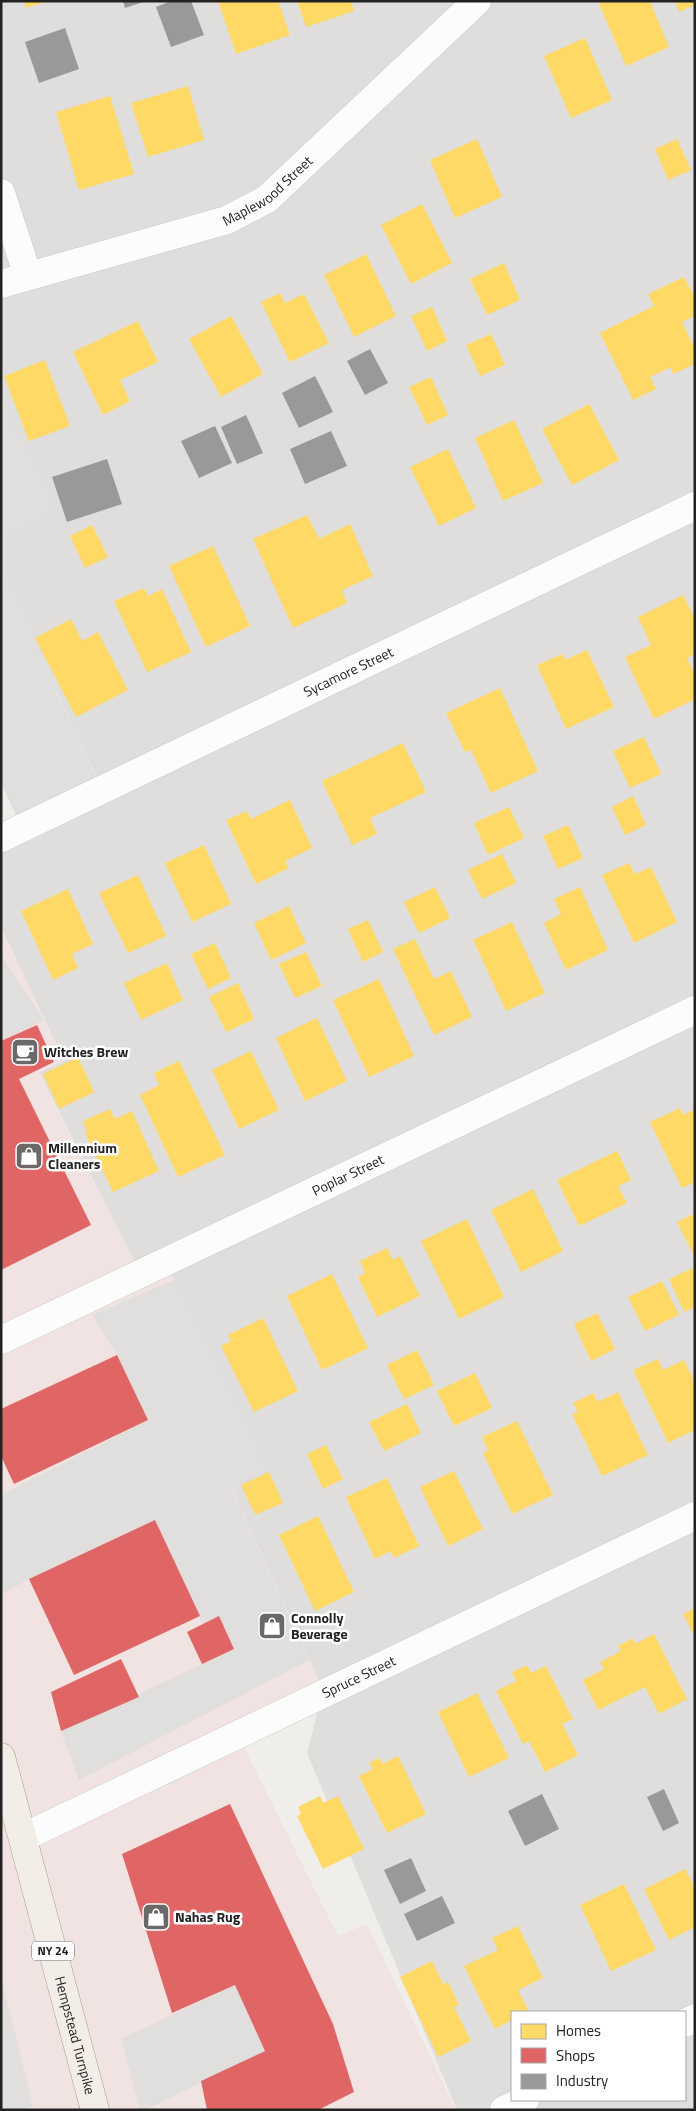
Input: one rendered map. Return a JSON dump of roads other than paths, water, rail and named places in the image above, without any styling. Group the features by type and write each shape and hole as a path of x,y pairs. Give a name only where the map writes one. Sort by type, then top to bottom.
{"main road":[{"name":"Hempstead Turnpike","path":"1,1757 24,1837 95,2110"}],"street":[{"name":"Maplewood Street","path":"1,284 227,220 267,199 477,1"},
{"path":"1,193 28,276"},
{"name":"Sycamore Street","path":"1,838 695,506"},
{"name":"Poplar Street","path":"1,1340 695,1010"},
{"name":"Spruce Street","path":"24,1837 695,1516"},
{"path":"504,2110 523,2101"}],"place":[{"name":"Witches Brew","path":"25,1052"},
{"name":"Millennium Cleaners","path":"29,1156"},
{"name":"Connolly Beverage","path":"272,1626"},
{"name":"Nahas Rug","path":"156,1917"}]}
